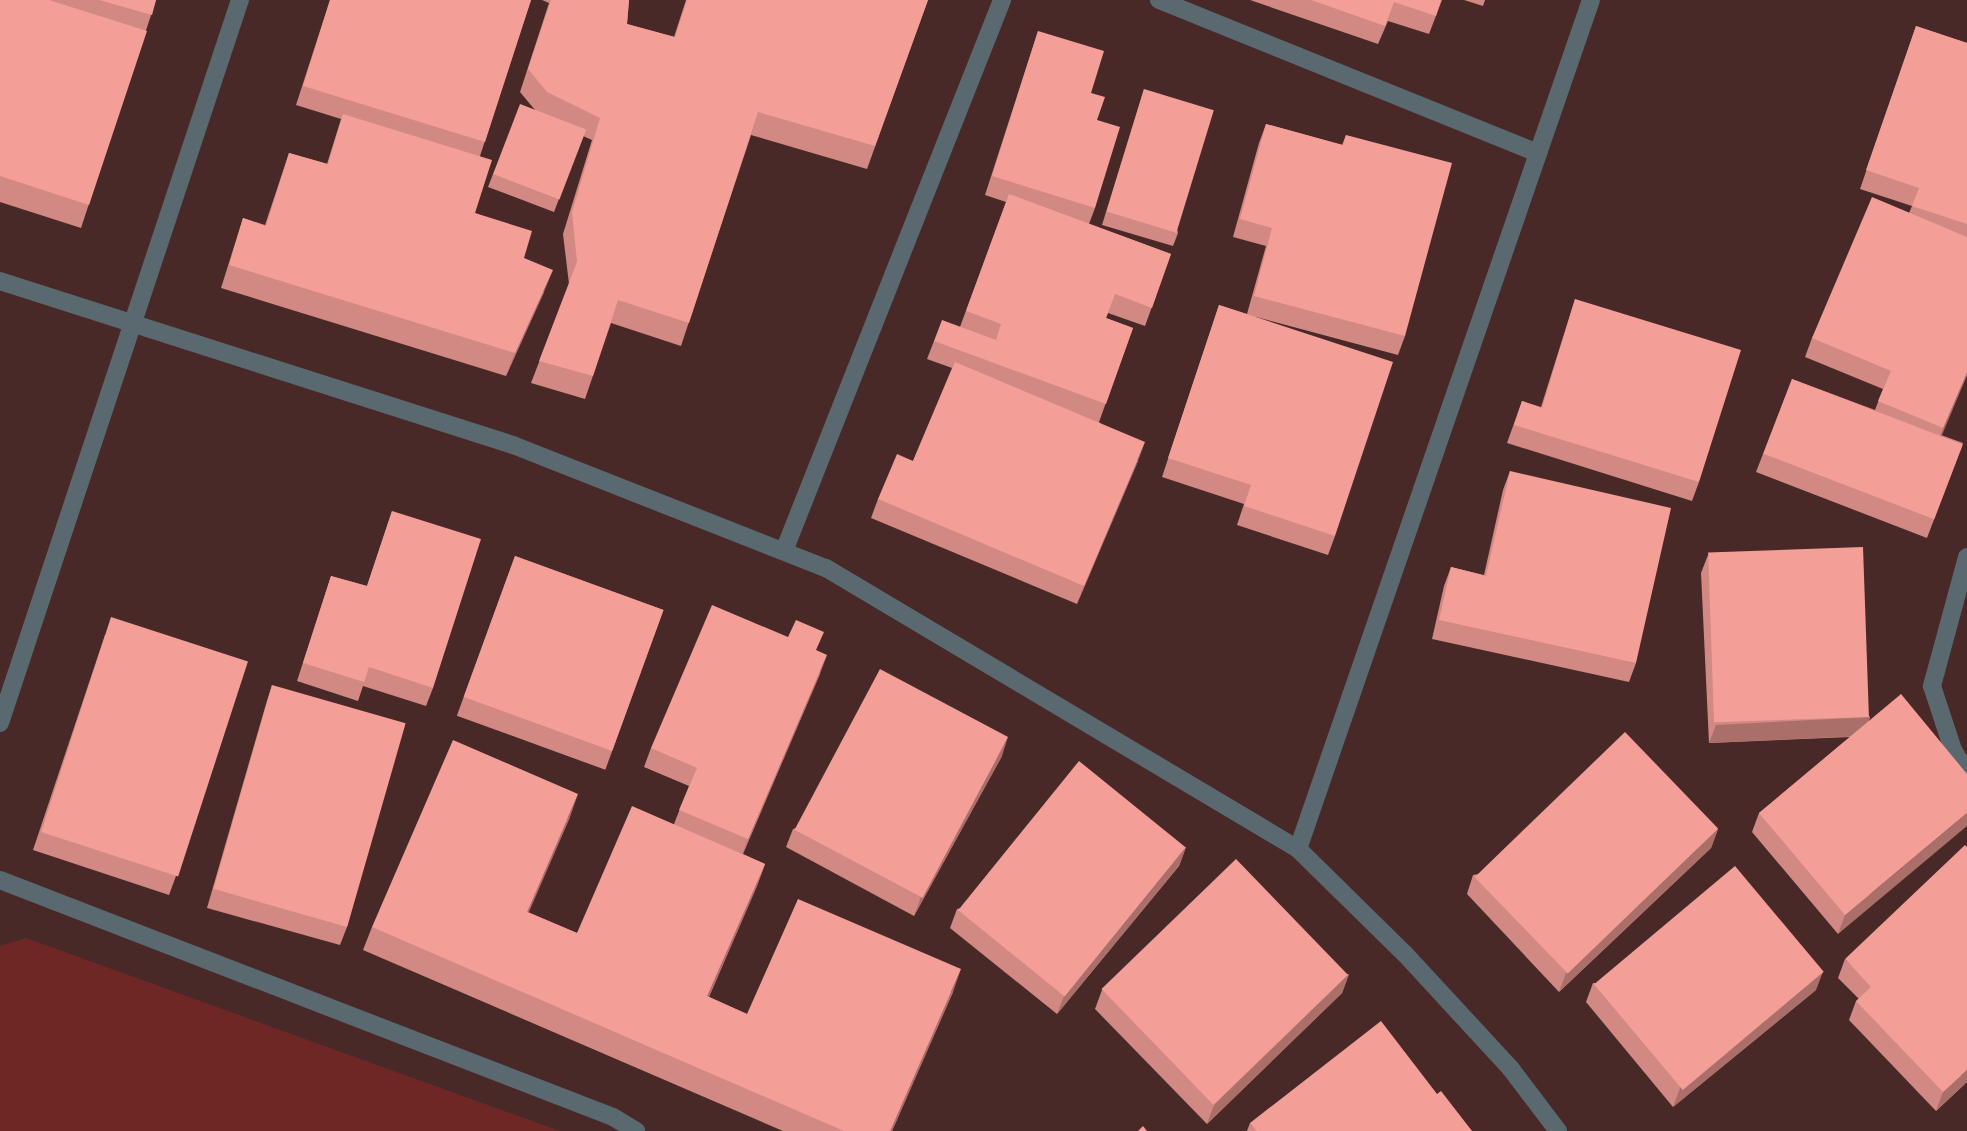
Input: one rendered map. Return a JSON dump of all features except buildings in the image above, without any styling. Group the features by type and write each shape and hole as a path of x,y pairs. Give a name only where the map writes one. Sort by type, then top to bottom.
{"street":[{"path":"0,723 240,0"},
{"path":"784,551 1002,0"},
{"path":"1159,0 1538,153"},
{"path":"1297,849 1591,0"},
{"path":"0,281 513,445 826,568 1297,849 1414,964 1511,1069 1558,1131"},
{"path":"1967,557 1932,686 1953,750 1967,773"},
{"path":"0,880 600,1112 636,1131"}],"shaded area":[{"path":"26,938 560,1131 0,1131 0,946"}]}
